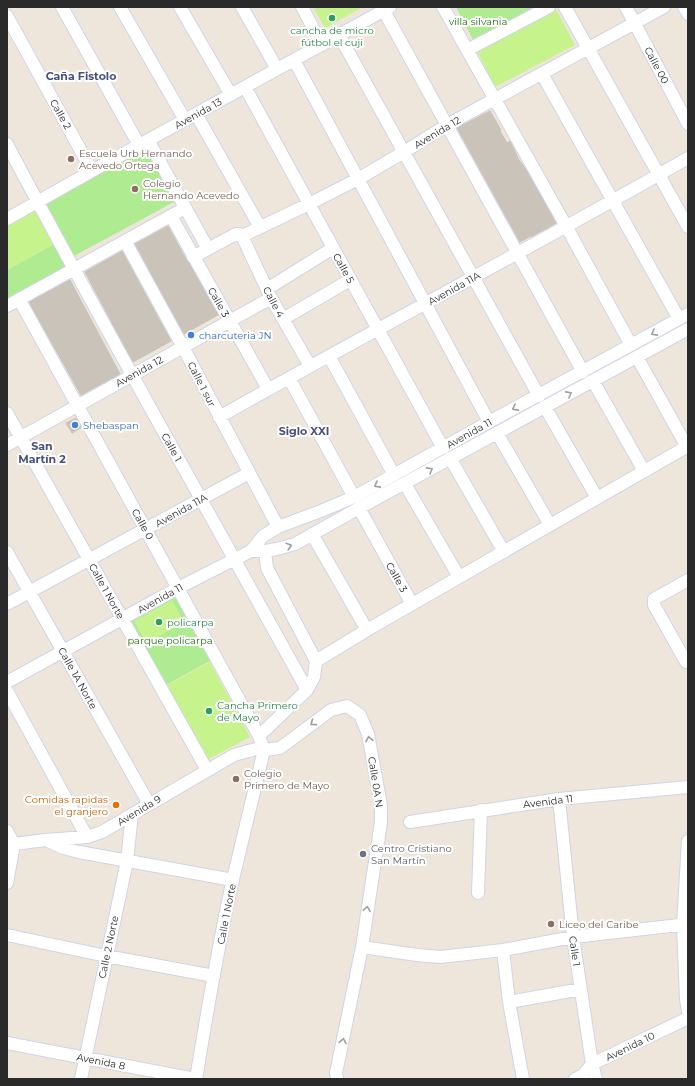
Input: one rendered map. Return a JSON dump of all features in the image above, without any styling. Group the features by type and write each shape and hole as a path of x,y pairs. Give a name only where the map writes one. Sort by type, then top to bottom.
{"street":[{"path":"62,7 208,248"},
{"path":"120,7 185,120"},
{"path":"180,7 231,95"},
{"path":"242,7 277,70"},
{"path":"302,7 322,44"},
{"path":"443,7 631,345"},
{"path":"467,50 549,7"},
{"path":"565,7 688,227"},
{"name":"Calle 00","path":"626,7 688,124"},
{"name":"Avenida 12","path":"193,257 236,234 242,236 358,179 447,125 664,7"},
{"path":"684,7 688,14"},
{"path":"387,9 447,125 583,372"},
{"name":"Avenida 13","path":"7,219 387,9"},
{"name":"Calle 2","path":"7,16 92,171"},
{"path":"338,36 404,152 538,396"},
{"path":"294,60 489,422"},
{"path":"542,74 612,201 683,317"},
{"name":"Calle 5","path":"245,87 443,448"},
{"path":"196,114 260,227"},
{"name":"Calle 1","path":"7,144 37,202 201,499 233,560 307,690"},
{"name":"Avenida 11A","path":"219,417 688,158"},
{"path":"7,306 185,208"},
{"name":"Calle 3","path":"171,216 268,389"},
{"name":"Calle 4","path":"242,236 269,293 310,366"},
{"name":"Calle 1 sur","path":"125,241 278,527"},
{"name":"Avenida 12","path":"7,445 230,320 333,248"},
{"path":"283,319 350,280"},
{"name":"Calle 0","path":"19,299 259,736 264,750"},
{"name":"Avenida 11","path":"7,682 122,618 251,551 263,536 278,527 354,497 683,317"},
{"name":"Avenida 11","path":"251,551 265,551 295,544 450,458 687,331"},
{"path":"329,356 394,475"},
{"path":"316,661 367,630 687,446 637,357"},
{"path":"289,378 354,497"},
{"path":"593,381 644,471"},
{"path":"545,407 597,498"},
{"name":"Calle 1 Norte","path":"7,413 207,770"},
{"path":"497,433 550,525"},
{"path":"450,458 504,552"},
{"name":"Avenida 11A","path":"7,604 249,473"},
{"path":"405,484 459,577"},
{"name":"Calle 3","path":"359,508 412,604"},
{"path":"312,534 367,630"},
{"path":"259,736 307,690 314,676 316,661 267,568 265,551"},
{"name":"Calle 1A Norte","path":"7,552 149,804"},
{"path":"686,662 654,605 654,599 688,580"},
{"path":"7,691 87,837"},
{"name":"Calle 0A N","path":"264,750 280,748 332,710 347,706 360,715 368,734 381,805 381,822 362,947 336,1073 337,1079"},
{"name":"Avenida 9","path":"11,844 87,837 102,832 234,755 256,749 264,750"},
{"name":"Calle 1 Norte","path":"195,1079 233,880 264,750"},
{"name":"Avenida 11","path":"410,822 559,799 688,787"},
{"name":"Calle 1","path":"559,799 573,937 592,1064 596,1079"},
{"path":"478,893 481,810"},
{"name":"Calle 2 Norte","path":"81,1079 127,861 132,814"},
{"path":"7,831 11,844 7,883"},
{"path":"45,840 63,848 79,852 233,880"},
{"path":"688,841 686,924 686,999 688,1011"},
{"path":"362,947 440,957 503,950 573,937 686,924"},
{"path":"7,935 106,956 214,976"},
{"path":"503,950 509,1002 523,1079"},
{"path":"509,1002 581,989"},
{"name":"Avenida 10","path":"575,1079 582,1075 592,1064 688,1018"},
{"name":"Avenida 8","path":"7,1043 195,1079"}],"green space":[{"name":"cancha de micro fútbol el cuji","path":"313,7 363,7 325,28"},
{"name":"villa silvania","path":"456,7 534,7 473,40"},
{"path":"556,9 575,45 495,87 477,51"},
{"path":"143,144 174,202 74,256 44,202"},
{"path":"36,207 56,243 7,270 7,224"},
{"path":"56,243 69,266 7,301 7,270"},
{"name":"parque policarpa","path":"174,595 210,661 166,685 130,618"},
{"name":"policarpa","path":"172,600 184,623 146,643 134,621"},
{"name":"Cancha Primero de Mayo","path":"210,662 250,737 207,760 167,685"}],"building":[{"path":"490,111 507,143 510,141 519,160 526,169 556,223 520,242 457,128"},
{"path":"168,226 218,315 184,334 135,244"},
{"path":"122,251 171,341 133,362 85,272"},
{"path":"70,280 120,374 81,395 29,302"},
{"name":"Shebaspan","path":"76,418 81,428 72,433 66,423"}],"place":[{"name":"cancha de micro fútbol el cuji","path":"332,18"},
{"name":"Escuela Urb Hernando Acevedo Ortega","path":"71,159"},
{"name":"Colegio Hernando Acevedo","path":"135,189"},
{"name":"charcuteria JN","path":"191,335"},
{"name":"Shebaspan","path":"75,425"},
{"name":"policarpa","path":"159,622"},
{"name":"Cancha Primero de Mayo","path":"209,711"},
{"name":"Colegio Primero de Mayo","path":"236,779"},
{"name":"Comidas rapidas el granjero","path":"116,805"},
{"name":"Centro Cristiano San Martín","path":"363,854"},
{"name":"Liceo del Caribe","path":"551,924"}],"district":[{"name":"Caña Fistolo","path":"81,76"},
{"name":"Siglo XXI","path":"304,431"},
{"name":"San Martín 2","path":"42,452"}]}
